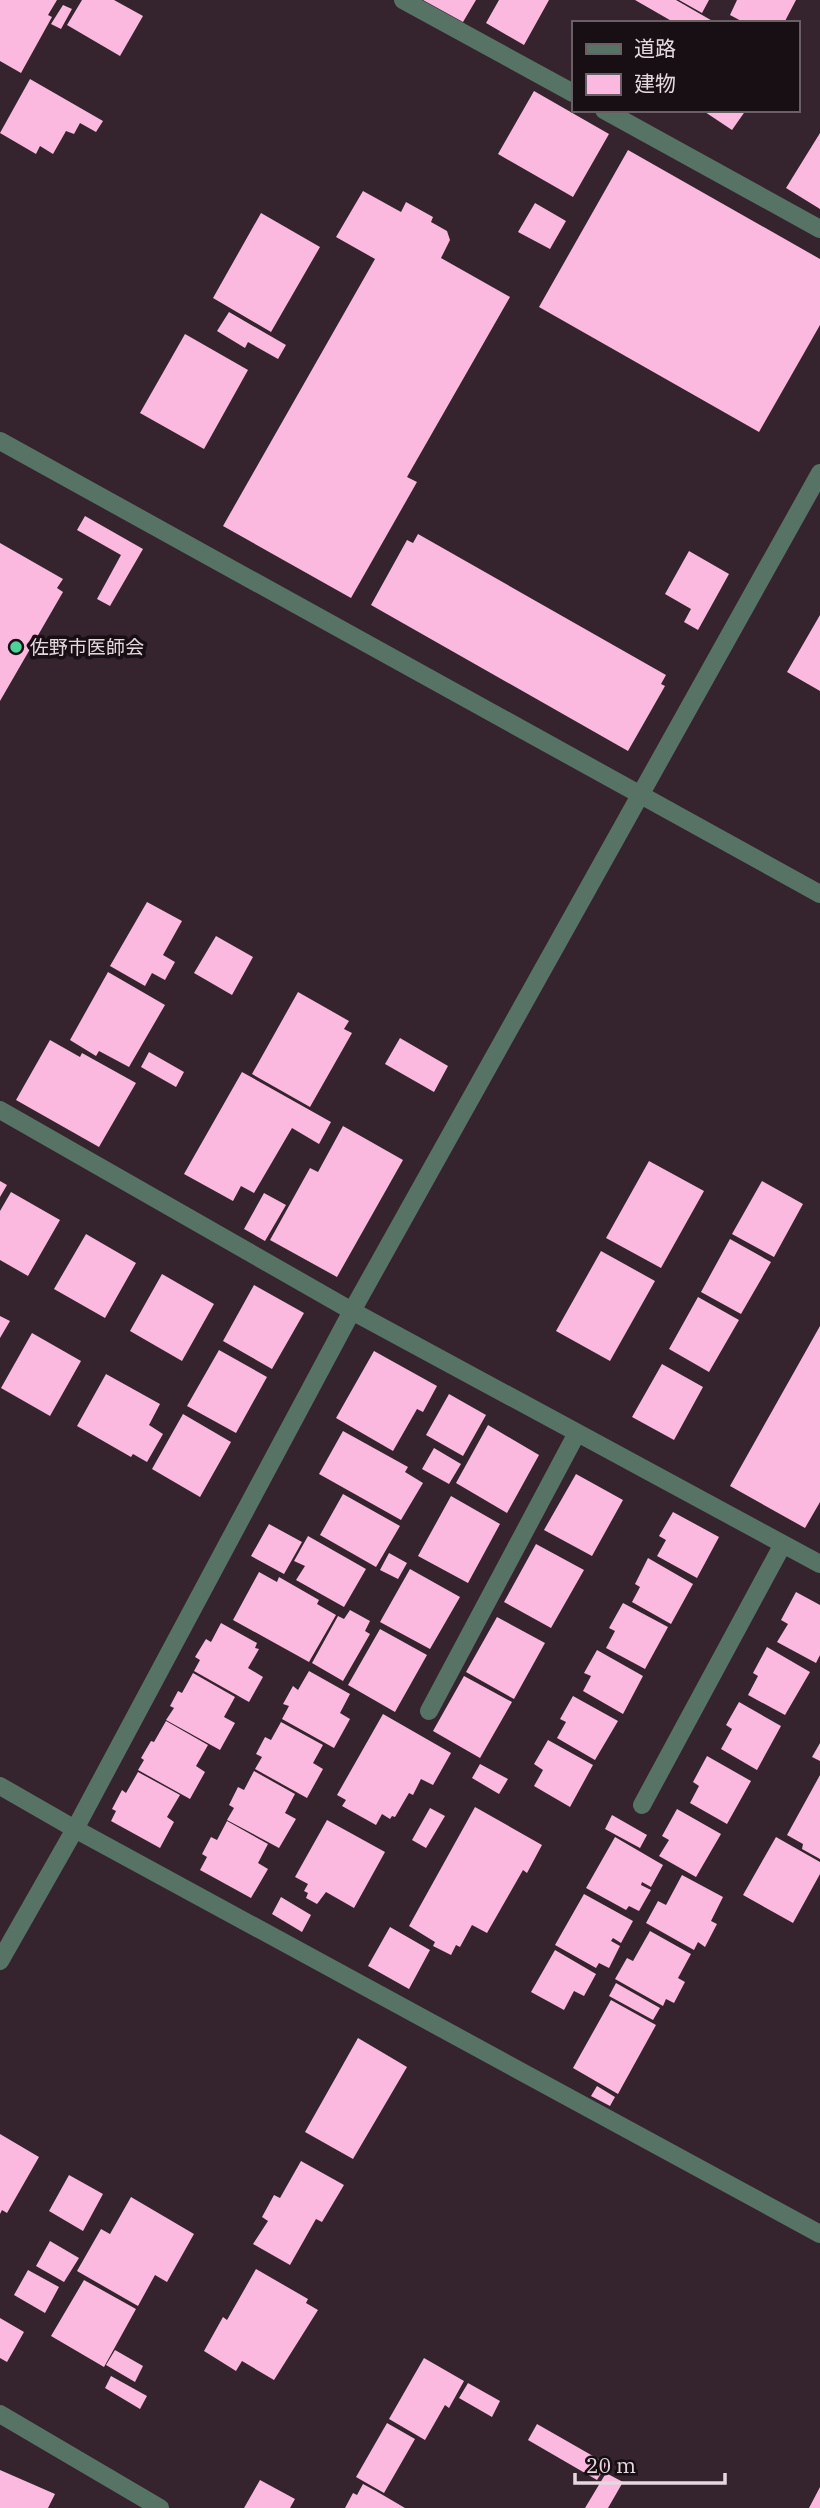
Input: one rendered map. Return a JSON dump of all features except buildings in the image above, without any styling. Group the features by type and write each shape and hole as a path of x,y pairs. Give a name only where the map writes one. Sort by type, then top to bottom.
{"street":[{"path":"403,0 572,92"},
{"path":"608,112 820,229"},
{"path":"0,441 638,796 820,894"},
{"path":"0,1961 75,1829 352,1311 820,474"},
{"path":"0,1110 352,1311 820,1564"},
{"path":"429,1711 578,1433"},
{"path":"642,1805 783,1544"},
{"path":"0,1786 820,2234"},
{"path":"0,2414 160,2508"}],"place":[{"name":"佐野市医師会","path":"16,647"}]}
